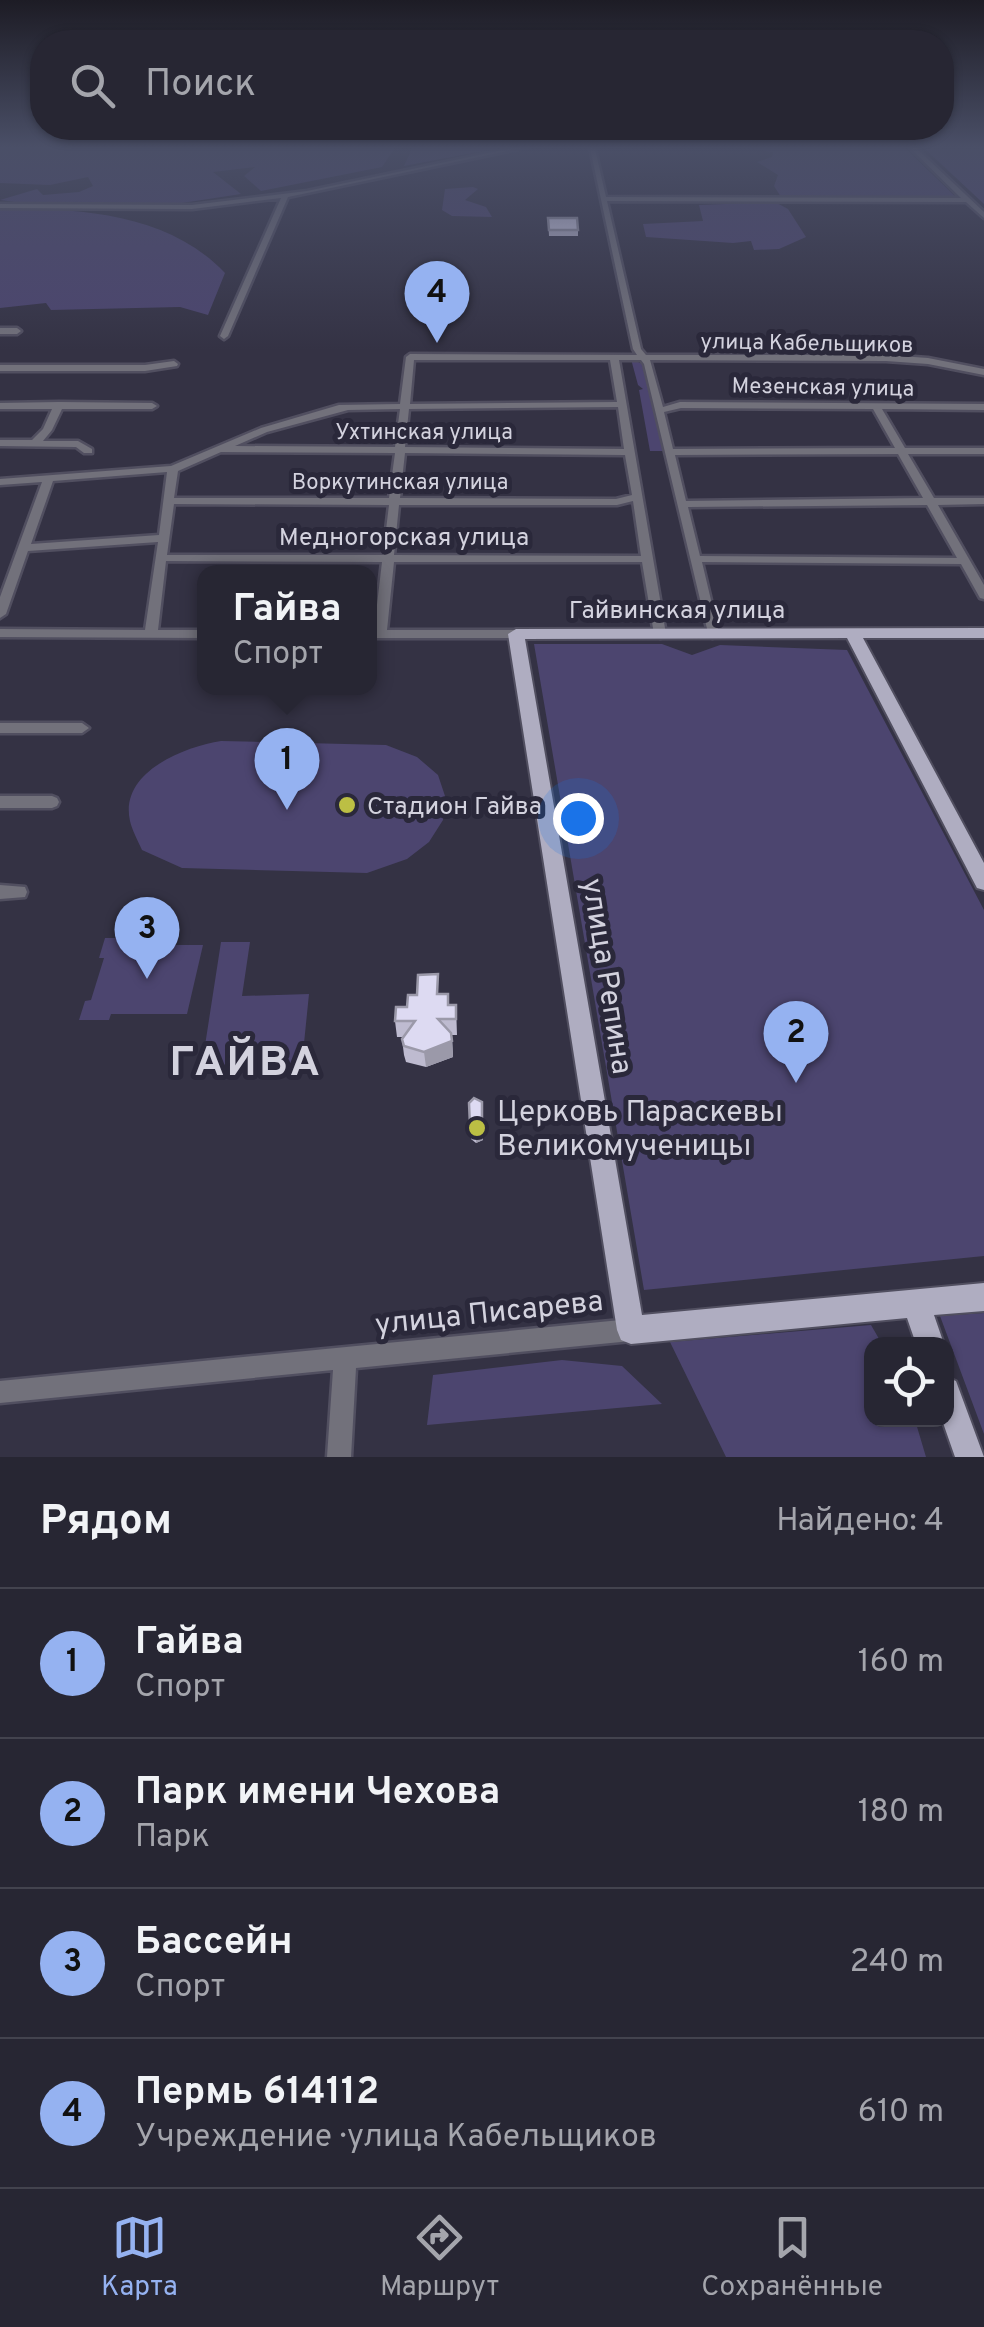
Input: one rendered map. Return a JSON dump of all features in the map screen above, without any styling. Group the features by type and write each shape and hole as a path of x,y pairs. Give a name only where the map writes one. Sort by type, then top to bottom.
{"main road":[{"name":"Гайвинская улица","path":"516,634 984,633"},
{"name":"улица Репина","path":"516,634 631,1330"},
{"path":"853,634 984,882"},
{"name":"улица Писарева","path":"631,1330 984,1297"},
{"path":"916,1303 928,1337"},
{"path":"954,1413 970,1457"}],"street":[{"path":"224,336 278,214"},
{"path":"608,214 637,355 669,452 713,634"},
{"path":"0,332 17,331"},
{"path":"377,622 410,357"},
{"name":"улица Кабельщиков","path":"410,357 908,359 984,372"},
{"path":"614,357 660,634"},
{"path":"0,368 145,368 174,364"},
{"path":"329,408 616,405"},
{"name":"Мезенская улица","path":"663,410 680,405 984,407"},
{"path":"0,406 152,406"},
{"path":"36,443 58,406"},
{"path":"0,482 173,469 286,422 348,407"},
{"path":"877,408 984,595"},
{"path":"0,443 78,444 88,450"},
{"name":"Ухтинская улица","path":"218,450 629,452"},
{"path":"669,452 984,451"},
{"path":"151,634 173,469"},
{"path":"0,614 50,478"},
{"name":"Воркутинская улица","path":"168,501 617,502 630,498"},
{"path":"687,504 984,501"},
{"path":"23,548 162,538"},
{"name":"Медногорская улица","path":"161,558 648,559"},
{"path":"695,560 964,560"},
{"path":"0,633 197,634"},
{"name":"Гайвинская улица","path":"377,634 516,634"},
{"path":"0,728 82,728"},
{"path":"0,802 52,802"},
{"path":"0,892 19,892"},
{"name":"улица Писарева","path":"0,1392 631,1330"},
{"path":"340,1457 344,1358"}],"shaded area":[{"path":"0,214 97,214 120,218 176,237 225,273 208,315 180,307 51,310 46,303 0,308"},
{"path":"449,214 492,217 452,216"},
{"path":"701,214 791,214 806,237 779,249 754,250 751,241 646,237 643,224 703,221"},
{"path":"631,359 643,364 664,451 650,451 639,390 643,389 638,385"},
{"path":"534,644 662,644 692,655 720,645 847,650 984,910 984,1256 644,1290"},
{"path":"221,741 386,745 417,757 438,775 446,799 443,820 429,842 407,859 367,873 182,868 142,850 130,821 129,804 134,789 144,776 173,756"},
{"path":"105,938 131,938 130,945 203,945 187,1014 111,1014 109,1020 79,1020 85,1001 91,1000 104,958 99,958"},
{"path":"221,942 250,942 242,996 309,994 302,1063 202,1065"},
{"path":"984,1313 984,1434 954,1354 954,1337 948,1337 940,1316"},
{"path":"871,1325 878,1337 864,1337 864,1427 917,1427 926,1457 726,1457 670,1342"},
{"path":"562,1360 622,1366 662,1404 427,1425 433,1375"}],"building":[{"path":"548,218 577,218 578,230 549,230"},
{"path":"438,974 437,994 448,994 448,1005 456,1005 456,1019 438,1019 451,1033 452,1041 424,1052 404,1046 402,1039 415,1021 395,1021 396,1007 407,1007 408,995 417,995 418,975"},
{"path":"474,1098 482,1102 482,1126 476,1128 470,1125 469,1103"}],"place":[{"name":"Пермь 614112","path":"437,343"},
{"name":"Стадион Гайва","path":"347,805"},
{"name":"Гайва","path":"287,810"},
{"name":"Бассейн","path":"147,979"},
{"name":"Парк имени Чехова","path":"796,1083"},
{"name":"Церковь Параскевы Великомученицы","path":"477,1128"}],"district":[{"name":"ГАЙВА","path":"246,1060"}]}
